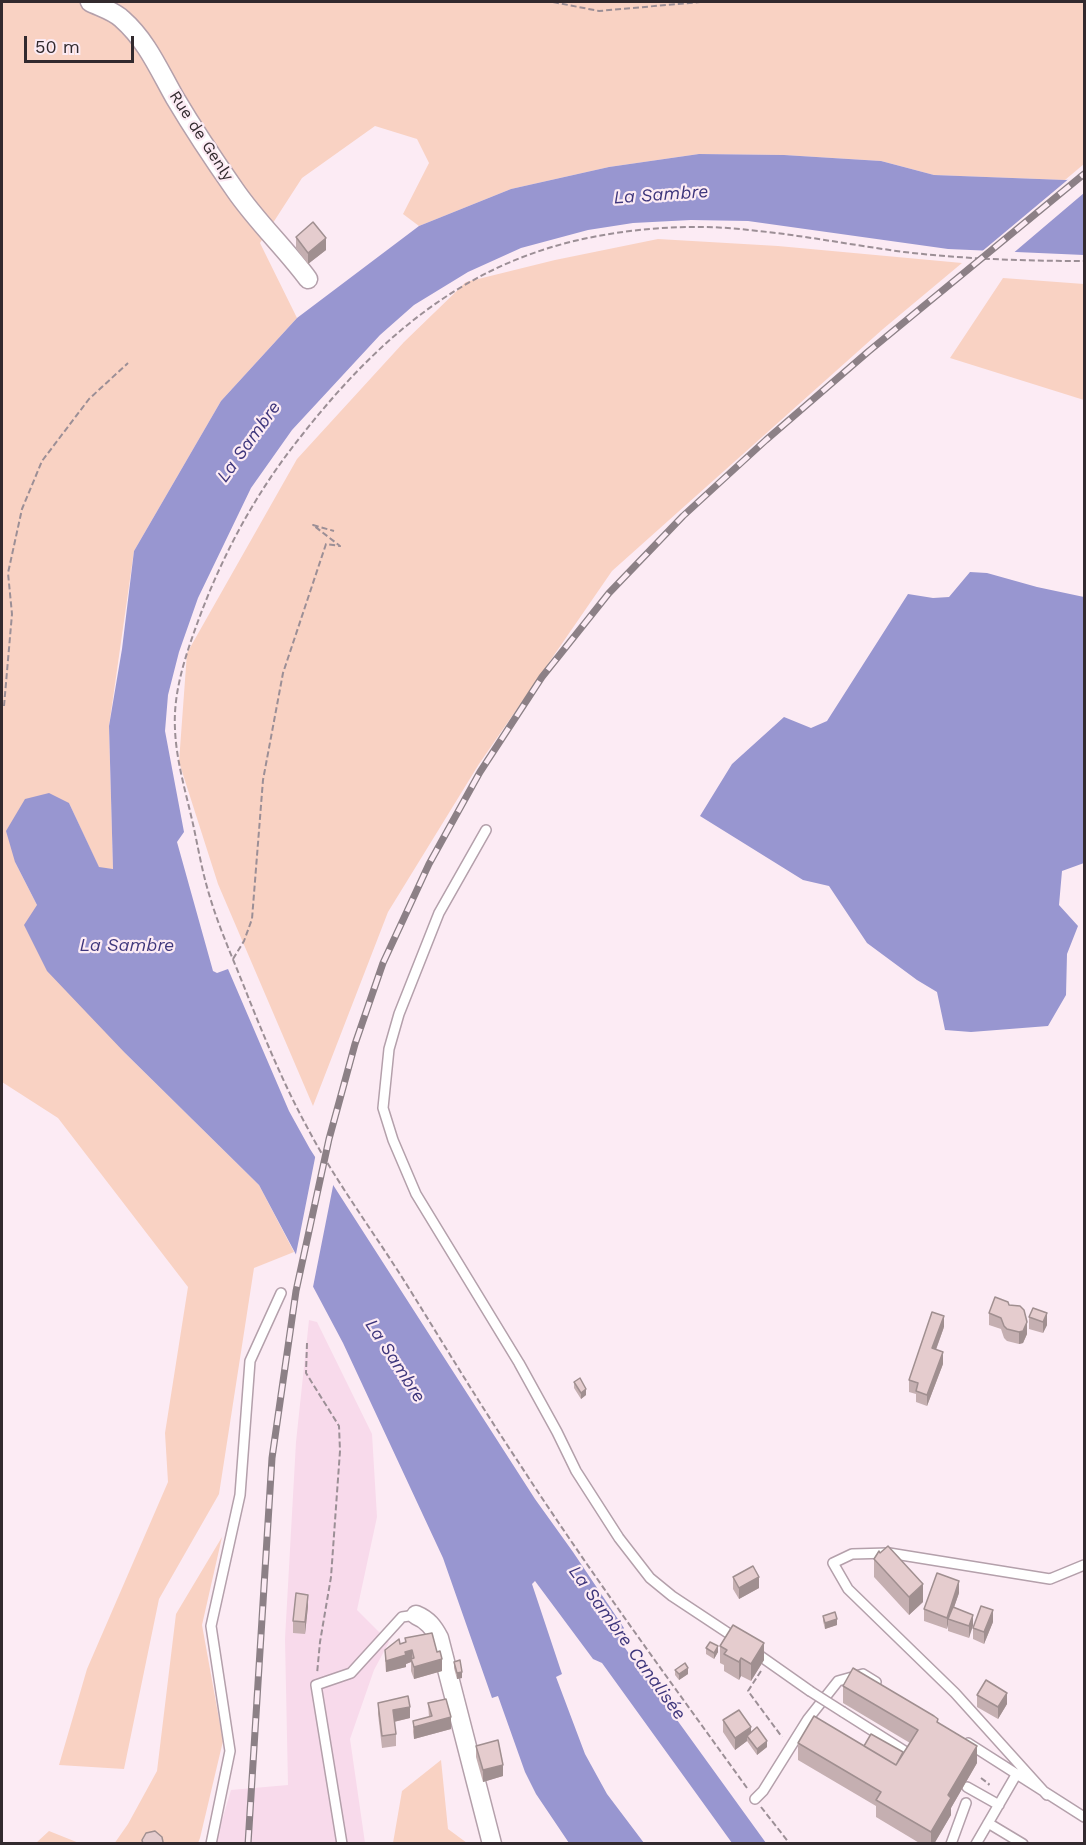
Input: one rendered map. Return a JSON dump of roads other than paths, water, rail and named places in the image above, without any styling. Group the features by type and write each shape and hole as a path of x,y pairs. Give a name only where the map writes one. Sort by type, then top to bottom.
{"street":[{"name":"Rue de Genly","path":"90,2 121,18 151,53 171,91 242,200 287,251 308,279"},
{"path":"416,1615 425,1619 440,1638 492,1844"}],"lane":[{"path":"486,830 439,913 399,1014 389,1049 383,1108 416,1194 519,1363 576,1471 619,1538 650,1578 672,1596 741,1642"},
{"path":"211,1844 230,1751 212,1626 240,1495 250,1361 281,1293"},
{"path":"1047,1795 955,1693 848,1589 834,1563 852,1554 889,1553 1050,1579 1084,1565"},
{"path":"342,1844 316,1685 351,1673 402,1617 416,1615"},
{"path":"750,1649 810,1691 916,1758"},
{"path":"755,1799 763,1791 808,1719 838,1682 863,1674 882,1686"},
{"path":"959,1737 1084,1818"},
{"path":"976,1844 1016,1775"},
{"path":"967,1787 999,1805"},
{"path":"951,1844 966,1803"},
{"path":"988,1823 1023,1844"}],"water":[{"name":"La Sambre","path":"699,154 784,155 881,161 934,175 1084,179 1084,255 948,249 748,221 691,220 633,223 588,230 521,248 468,272 414,305 380,335 292,430 251,488 198,598 179,652 168,695 165,731 184,832 177,842 213,971 217,973 228,969 289,1111 310,1149 535,1499 624,1628 622,1639 625,1648 766,1843 732,1843 602,1663 593,1659 535,1581 532,1584 562,1674 556,1677 585,1754 607,1794 644,1843 569,1843 536,1794 525,1772 498,1696 492,1698 443,1558 343,1343 259,1185 125,1053 47,971 24,925 37,905 15,862 6,831 25,799 49,793 69,803 99,867 113,869 109,726 122,649 134,551 221,401 297,318 419,226 511,189 609,167"},
{"path":"970,572 987,573 1084,597 1084,863 1062,871 1059,905 1078,926 1067,954 1066,995 1048,1026 971,1032 945,1030 937,992 867,943 829,886 803,880 700,816 732,764 784,717 811,728 827,721 908,594 933,598 949,597"}],"railway":[{"path":"248,1844 272,1458 296,1291 329,1139 355,1044 383,963 429,864 480,772 542,677 609,593 683,516 766,440 869,351 1084,174"}],"water label":[{"name":"La Sambre Canalisée","path":"627,1643"}]}
